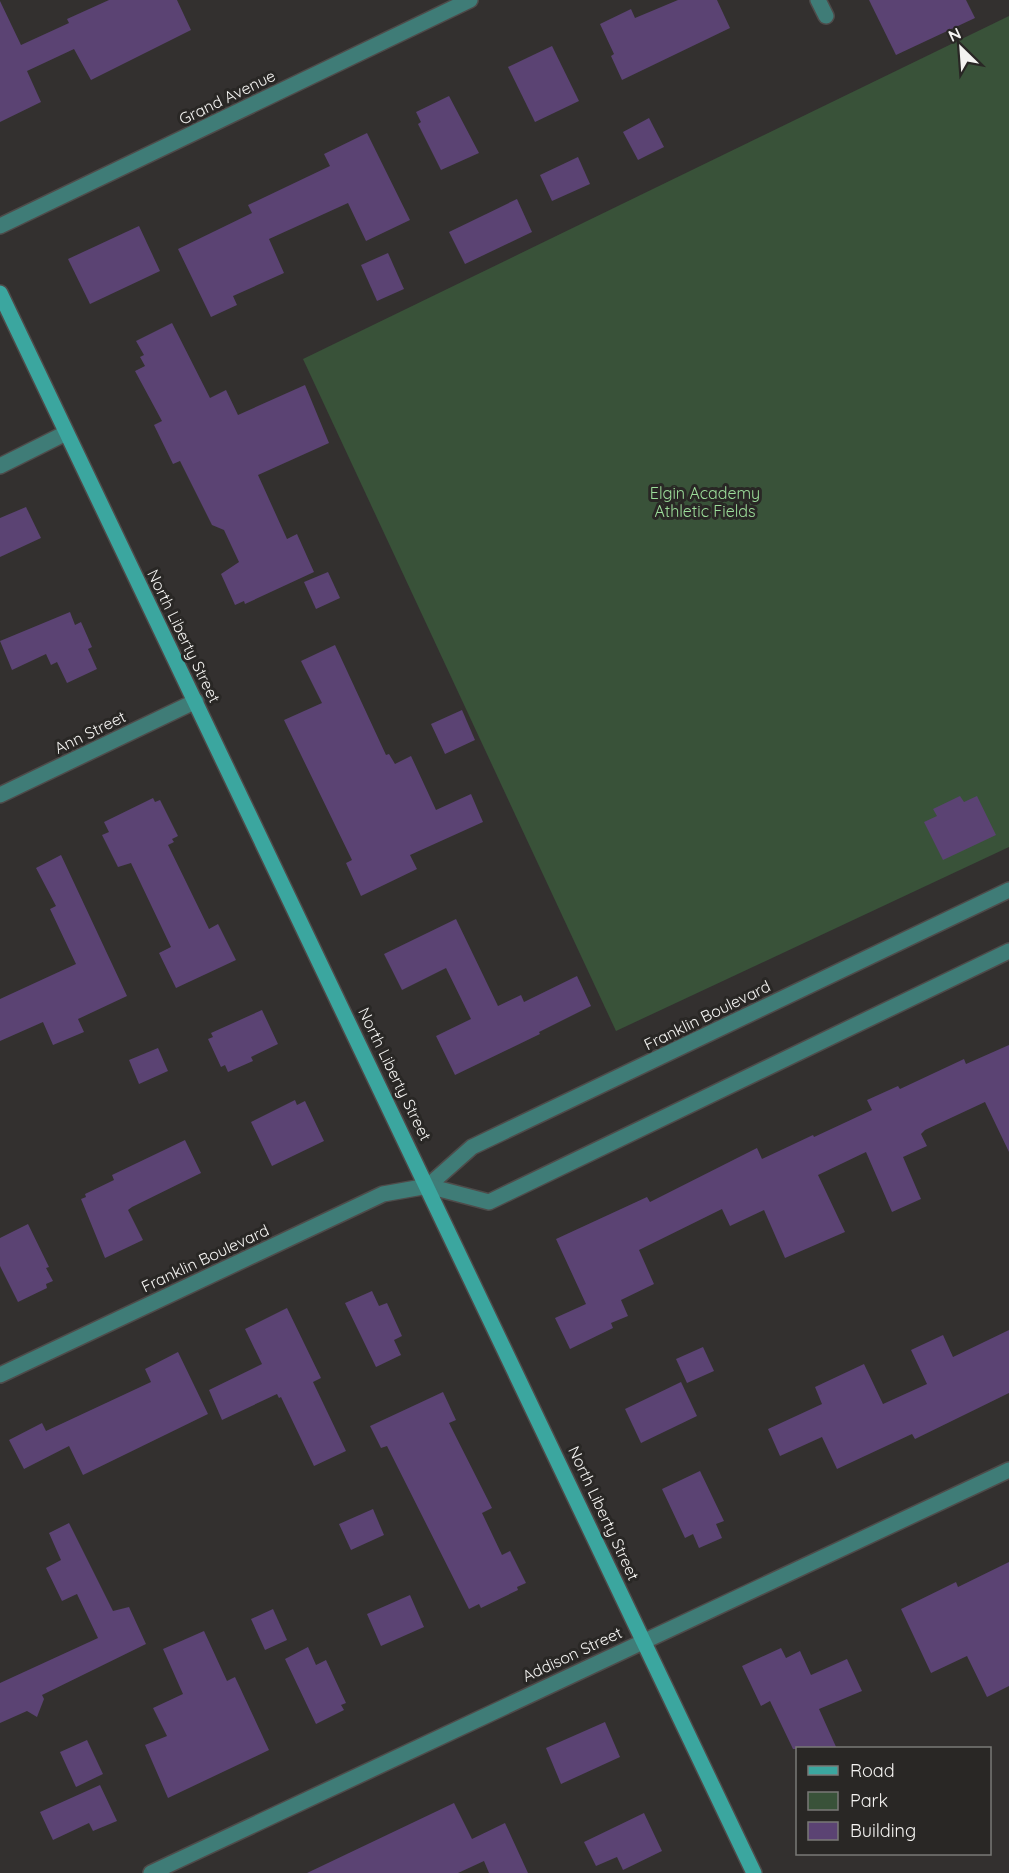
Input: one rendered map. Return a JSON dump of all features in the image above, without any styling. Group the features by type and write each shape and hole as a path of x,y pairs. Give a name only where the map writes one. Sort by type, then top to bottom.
{"main road":[{"name":"North Liberty Street","path":"0,293 645,1640 754,1873"}],"street":[{"name":"Grand Avenue","path":"0,226 470,0"},
{"path":"818,0 826,16"},
{"path":"0,466 66,433"},
{"name":"Ann Street","path":"0,795 196,701"},
{"name":"Franklin Boulevard","path":"428,1186 472,1147 1009,890"},
{"name":"Franklin Boulevard","path":"0,1375 383,1194 428,1186 489,1202 1009,951"},
{"name":"Addison Street","path":"151,1873 1009,1470"}],"green space":[{"name":"Elgin Academy Athletic Fields","path":"1009,16 1009,847 616,1031 303,359"}],"building":[{"path":"109,0 177,0 191,30 91,80 74,49 27,71 41,102 0,122 0,1 21,45 69,23 67,19"},
{"path":"678,0 717,0 730,28 622,80 611,56 614,54 600,24 631,9 635,18"},
{"path":"869,0 966,0 975,18 896,55"},
{"path":"552,46 579,101 535,122 508,67"},
{"path":"449,96 479,153 441,170 418,124 421,122 416,112"},
{"path":"649,118 664,147 638,160 623,132"},
{"path":"367,133 410,220 366,241 348,203 269,239 284,273 233,296 237,305 211,317 178,249 252,213 248,205 330,166 324,154"},
{"path":"578,157 590,184 552,201 540,175"},
{"path":"517,199 532,232 465,264 449,232"},
{"path":"139,226 160,271 90,304 68,259"},
{"path":"388,253 404,289 377,301 361,265"},
{"path":"172,323 210,398 226,390 238,415 305,385 329,443 258,475 287,539 297,534 314,572 245,604 244,601 235,605 221,574 239,562 224,530 212,525 180,461 173,464 154,425 162,421 135,371 145,366 140,357 144,355 136,341"},
{"path":"26,507 41,538 0,557 0,518"},
{"path":"328,572 340,598 316,609 304,582"},
{"path":"70,612 75,625 81,622 92,647 88,649 97,669 67,683 57,662 51,665 46,654 12,670 0,641"},
{"path":"335,645 386,755 389,754 395,764 411,756 436,810 471,794 483,822 410,855 417,869 361,896 346,863 352,860 284,720 322,703 301,661"},
{"path":"462,710 475,740 445,754 431,724"},
{"path":"960,796 964,802 977,796 996,835 943,860 924,822 937,816 933,809"},
{"path":"153,798 155,802 160,800 178,836 168,845 209,929 218,924 236,960 176,988 159,953 171,947 131,863 118,867 102,835 109,832 104,822"},
{"path":"61,855 127,996 78,1019 84,1032 53,1045 43,1022 0,1041 0,999 76,964 50,909 56,906 36,868"},
{"path":"456,919 498,1006 521,995 524,1002 577,976 591,1006 539,1032 540,1034 455,1075 436,1036 471,1019 446,968 402,990 384,954"},
{"path":"262,1010 278,1044 251,1057 253,1061 228,1072 225,1065 221,1067 208,1039 213,1037 211,1033"},
{"path":"1009,1045 1009,1152 985,1102 925,1130 921,1134 927,1146 903,1157 921,1199 892,1212 866,1152 818,1175 845,1232 785,1258 764,1210 730,1226 722,1209 639,1250 654,1284 621,1300 628,1316 611,1323 613,1328 570,1349 555,1318 586,1304 556,1239 647,1197 650,1202 757,1148 762,1159 813,1135 814,1137 872,1110 867,1100 898,1086 900,1089 964,1059 966,1064"},
{"path":"158,1048 168,1071 139,1084 129,1060"},
{"path":"295,1100 297,1105 305,1101 324,1141 272,1166 251,1122"},
{"path":"185,1140 201,1173 128,1210 143,1240 105,1258 81,1199 86,1197 85,1194 114,1180 112,1175"},
{"path":"28,1224 49,1267 46,1268 53,1281 46,1284 47,1288 18,1302 0,1266 0,1238"},
{"path":"372,1291 379,1306 387,1303 402,1336 394,1340 401,1355 376,1367 345,1303"},
{"path":"287,1308 321,1378 313,1382 346,1451 314,1466 281,1397 279,1398 277,1394 222,1420 209,1390 262,1364 245,1329"},
{"path":"1009,1330 1009,1393 915,1439 912,1434 837,1469 822,1437 780,1456 768,1429 822,1404 815,1387 864,1364 883,1404 927,1384 911,1350 943,1335 953,1357"},
{"path":"703,1347 714,1371 687,1383 676,1359"},
{"path":"178,1352 208,1414 83,1475 69,1446 24,1469 9,1440 42,1423 46,1431 151,1382 145,1369"},
{"path":"681,1382 697,1416 641,1443 625,1409"},
{"path":"443,1392 456,1420 449,1423 492,1508 482,1513 502,1555 510,1551 526,1583 517,1587 518,1590 481,1608 479,1604 469,1609 387,1446 381,1448 370,1426"},
{"path":"700,1471 724,1521 716,1524 722,1538 699,1548 693,1534 685,1538 662,1489"},
{"path":"373,1509 384,1535 351,1550 339,1524"},
{"path":"69,1523 113,1611 129,1607 146,1644 42,1695 44,1699 37,1717 27,1711 0,1723 0,1683 98,1638 77,1594 62,1601 46,1568 61,1560 49,1533"},
{"path":"1009,1562 1009,1686 987,1697 967,1656 931,1673 901,1609 956,1582 958,1587"},
{"path":"410,1595 424,1627 381,1646 367,1614"},
{"path":"273,1609 287,1640 265,1650 251,1619"},
{"path":"204,1631 227,1681 235,1677 269,1750 168,1798 145,1745 167,1736 153,1708 183,1694 163,1649"},
{"path":"308,1647 316,1665 326,1660 346,1703 341,1705 344,1710 316,1724 285,1659"},
{"path":"781,1648 786,1658 800,1651 811,1675 847,1659 862,1691 819,1709 836,1747 796,1747 793,1749 770,1701 761,1706 742,1666"},
{"path":"605,1722 620,1757 561,1784 546,1748"},
{"path":"87,1740 103,1774 76,1787 60,1752"},
{"path":"100,1785 117,1821 93,1831 89,1823 53,1840 40,1812"},
{"path":"454,1803 472,1839 505,1823 528,1873 489,1873 484,1861 458,1873 307,1873"},
{"path":"644,1813 662,1851 623,1870 617,1857 596,1866 584,1842"}]}
